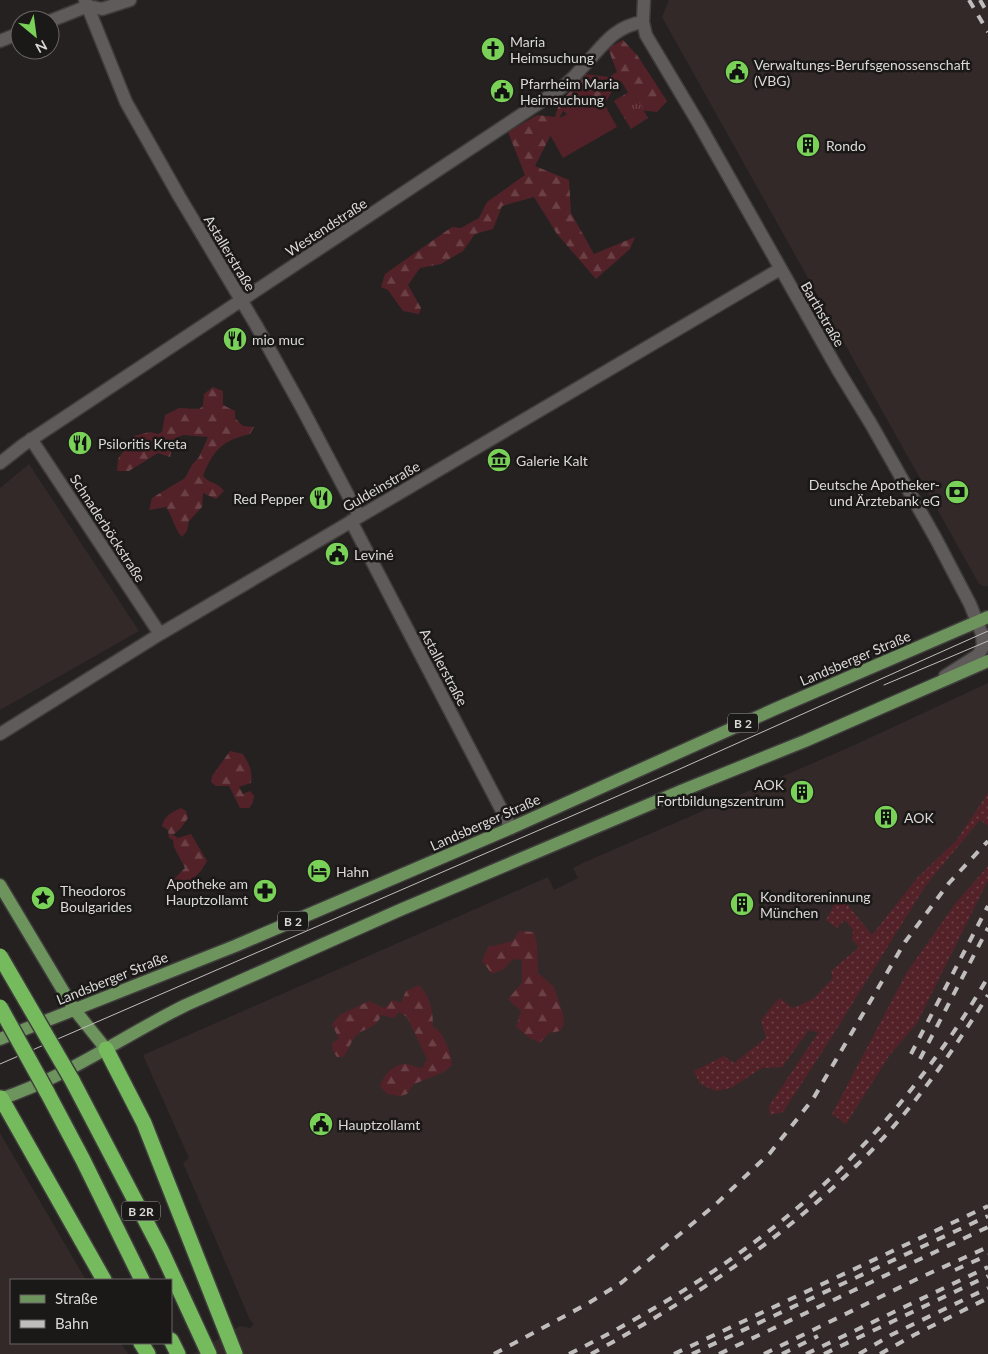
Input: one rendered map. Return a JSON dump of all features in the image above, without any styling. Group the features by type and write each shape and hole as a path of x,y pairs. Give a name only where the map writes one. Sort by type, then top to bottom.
{"highway":[{"name":"B 2R","path":"0,956 121,1171 161,1250 209,1354"},
{"name":"B 2R","path":"0,1007 83,1160 142,1279"},
{"path":"106,1049 144,1123 236,1354"},
{"path":"0,1098 103,1279"},
{"path":"172,1342 178,1354"}],"main road":[{"name":"Landsberger Straße","path":"0,1039 235,946 511,828 775,709 983,619"},
{"name":"B 2","path":"0,1098 25,1090 78,1066 186,1005 391,914 805,741 988,661"},
{"path":"0,885 74,1009 106,1049"}],"street":[{"path":"60,16 86,3 102,9 130,0"},
{"path":"643,22 644,0"},
{"name":"Astallerstraße","path":"86,3 126,102 302,408 355,519 511,828"},
{"name":"Barthstraße","path":"643,22 646,35 655,52 699,124 838,370 872,424 961,586 983,619"},
{"name":"Westendstraße","path":"0,463 31,439 551,96 580,71 610,36 625,27 643,22"},
{"name":"Guldeinstraße","path":"0,734 160,634 780,269"},
{"name":"Schnaderböckstraße","path":"31,439 160,634"},
{"path":"928,687 981,651 984,643 983,619"}],"shaded area":[{"path":"669,0 988,0 988,586 979,584 662,17"},
{"path":"29,464 139,631 0,710 0,488"},
{"path":"988,683 988,1354 193,1354 240,1326 250,1328 254,1324 250,1320 183,1163 189,1158 143,1055 548,877 554,890 578,878 573,868 585,862 850,747"},
{"path":"0,1133 85,1279 10,1279 10,1344 122,1344 128,1354 0,1354"}],"green space":[{"path":"623,40 637,55 667,101 657,112 639,110 621,81 617,82 607,100 573,118 563,111 535,166 569,180 571,213 594,254 635,237 630,249 596,279 557,234 534,197 502,206 493,229 475,234 463,251 441,264 420,268 408,285 421,308 419,314 403,311 388,290 381,287 385,274 452,227 461,228 479,218 487,202 525,175 508,132 537,115 555,117 559,104 585,74 609,77 617,72 608,48"},
{"path":"632,90 648,118 631,129 614,101"},
{"path":"600,96 617,127 563,158 545,126"},
{"path":"213,387 223,391 223,405 235,411 235,418 243,426 254,427 250,434 226,443 211,459 203,476 224,491 216,499 203,493 202,507 189,521 187,531 182,537 166,507 149,510 152,498 185,478 199,457 208,437 183,435 174,439 170,457 158,453 129,471 117,471 118,459 134,436 150,432 158,434 162,432 165,415 179,408 199,409 203,406 204,394"},
{"path":"230,751 243,754 250,768 251,783 239,787 243,794 250,791 254,796 249,808 240,808 229,786 216,786 211,782 212,776"},
{"path":"988,793 988,826 980,820 926,885 783,1112 770,1115 769,1106 818,1033 809,1030 782,1067 762,1068 731,1088 716,1091 700,1084 694,1071 724,1056 734,1063 766,1038 761,1020 779,998 793,1008 813,999 833,978 831,971 859,947 852,940 853,930 845,920 837,928 826,920 836,897 842,898 872,935 918,877 956,841"},
{"path":"181,808 186,811 188,818 173,835 178,838 191,834 207,861 201,871 181,890 171,890 169,884 185,868 174,847 173,840 169,838 168,830 162,826 167,817"},
{"path":"988,866 988,880 917,1023 889,1056 846,1124 832,1114 907,972 955,904"},
{"path":"519,931 534,932 537,944 538,973 554,987 563,1014 564,1024 560,1031 549,1033 540,1043 528,1037 516,1027 521,1011 508,999 522,983 522,960 513,959 504,969 492,974 482,961 488,947 513,941"},
{"path":"419,985 428,999 433,1027 440,1033 446,1043 452,1065 444,1072 414,1084 407,1094 400,1096 387,1094 380,1086 393,1068 402,1064 408,1064 422,1068 427,1059 407,1017 399,1012 394,1018 381,1015 375,1024 356,1036 343,1057 337,1057 333,1051 332,1043 339,1039 332,1024 340,1015 369,1001 384,1008 393,1000 401,1003 406,991"}],"tram line":[{"path":"0,1064 673,772 988,631"},
{"path":"884,685 988,641"}],"railway":[{"path":"969,0 988,32"},
{"path":"980,0 988,14"},
{"path":"494,1354 587,1304 621,1283 716,1204 770,1153 813,1099 905,942 949,883 988,841"},
{"path":"911,1054 988,906"},
{"path":"920,1059 988,928"},
{"path":"569,1354 644,1314 716,1269 785,1218 817,1190 848,1161 903,1100 947,1041 988,977"},
{"path":"591,1354 697,1292 763,1246 825,1195 875,1147 911,1106 959,1040 988,995"},
{"path":"674,1354 988,1206"},
{"path":"692,1354 988,1216"},
{"path":"719,1354 988,1227"},
{"path":"764,1354 919,1278 988,1247"},
{"path":"955,1270 988,1255"},
{"path":"806,1354 988,1267"},
{"path":"824,1354 988,1276"},
{"path":"859,1354 891,1335 988,1288"},
{"path":"880,1354 988,1298"},
{"path":"782,1354 818,1336"}],"place":[{"name":"Maria Heimsuchung","path":"493,49"},
{"name":"Verwaltungs-Berufsgenossenschaft (VBG)","path":"737,72"},
{"name":"Pfarrheim Maria Heimsuchung","path":"502,91"},
{"name":"Rondo","path":"808,145"},
{"name":"mio muc","path":"235,339"},
{"name":"Psiloritis Kreta","path":"80,443"},
{"name":"Galerie Kalt","path":"499,460"},
{"name":"Deutsche Apotheker- und Ärztebank eG","path":"957,492"},
{"name":"Red Pepper","path":"321,498"},
{"name":"Leviné","path":"337,554"},
{"name":"AOK Fortbildungszentrum","path":"802,792"},
{"name":"AOK","path":"886,817"},
{"name":"Hahn","path":"319,871"},
{"name":"Apotheke am Hauptzollamt","path":"265,891"},
{"name":"Theodoros Boulgarides","path":"43,898"},
{"name":"Konditoreninnung München","path":"742,904"},
{"name":"Hauptzollamt","path":"321,1124"}]}
